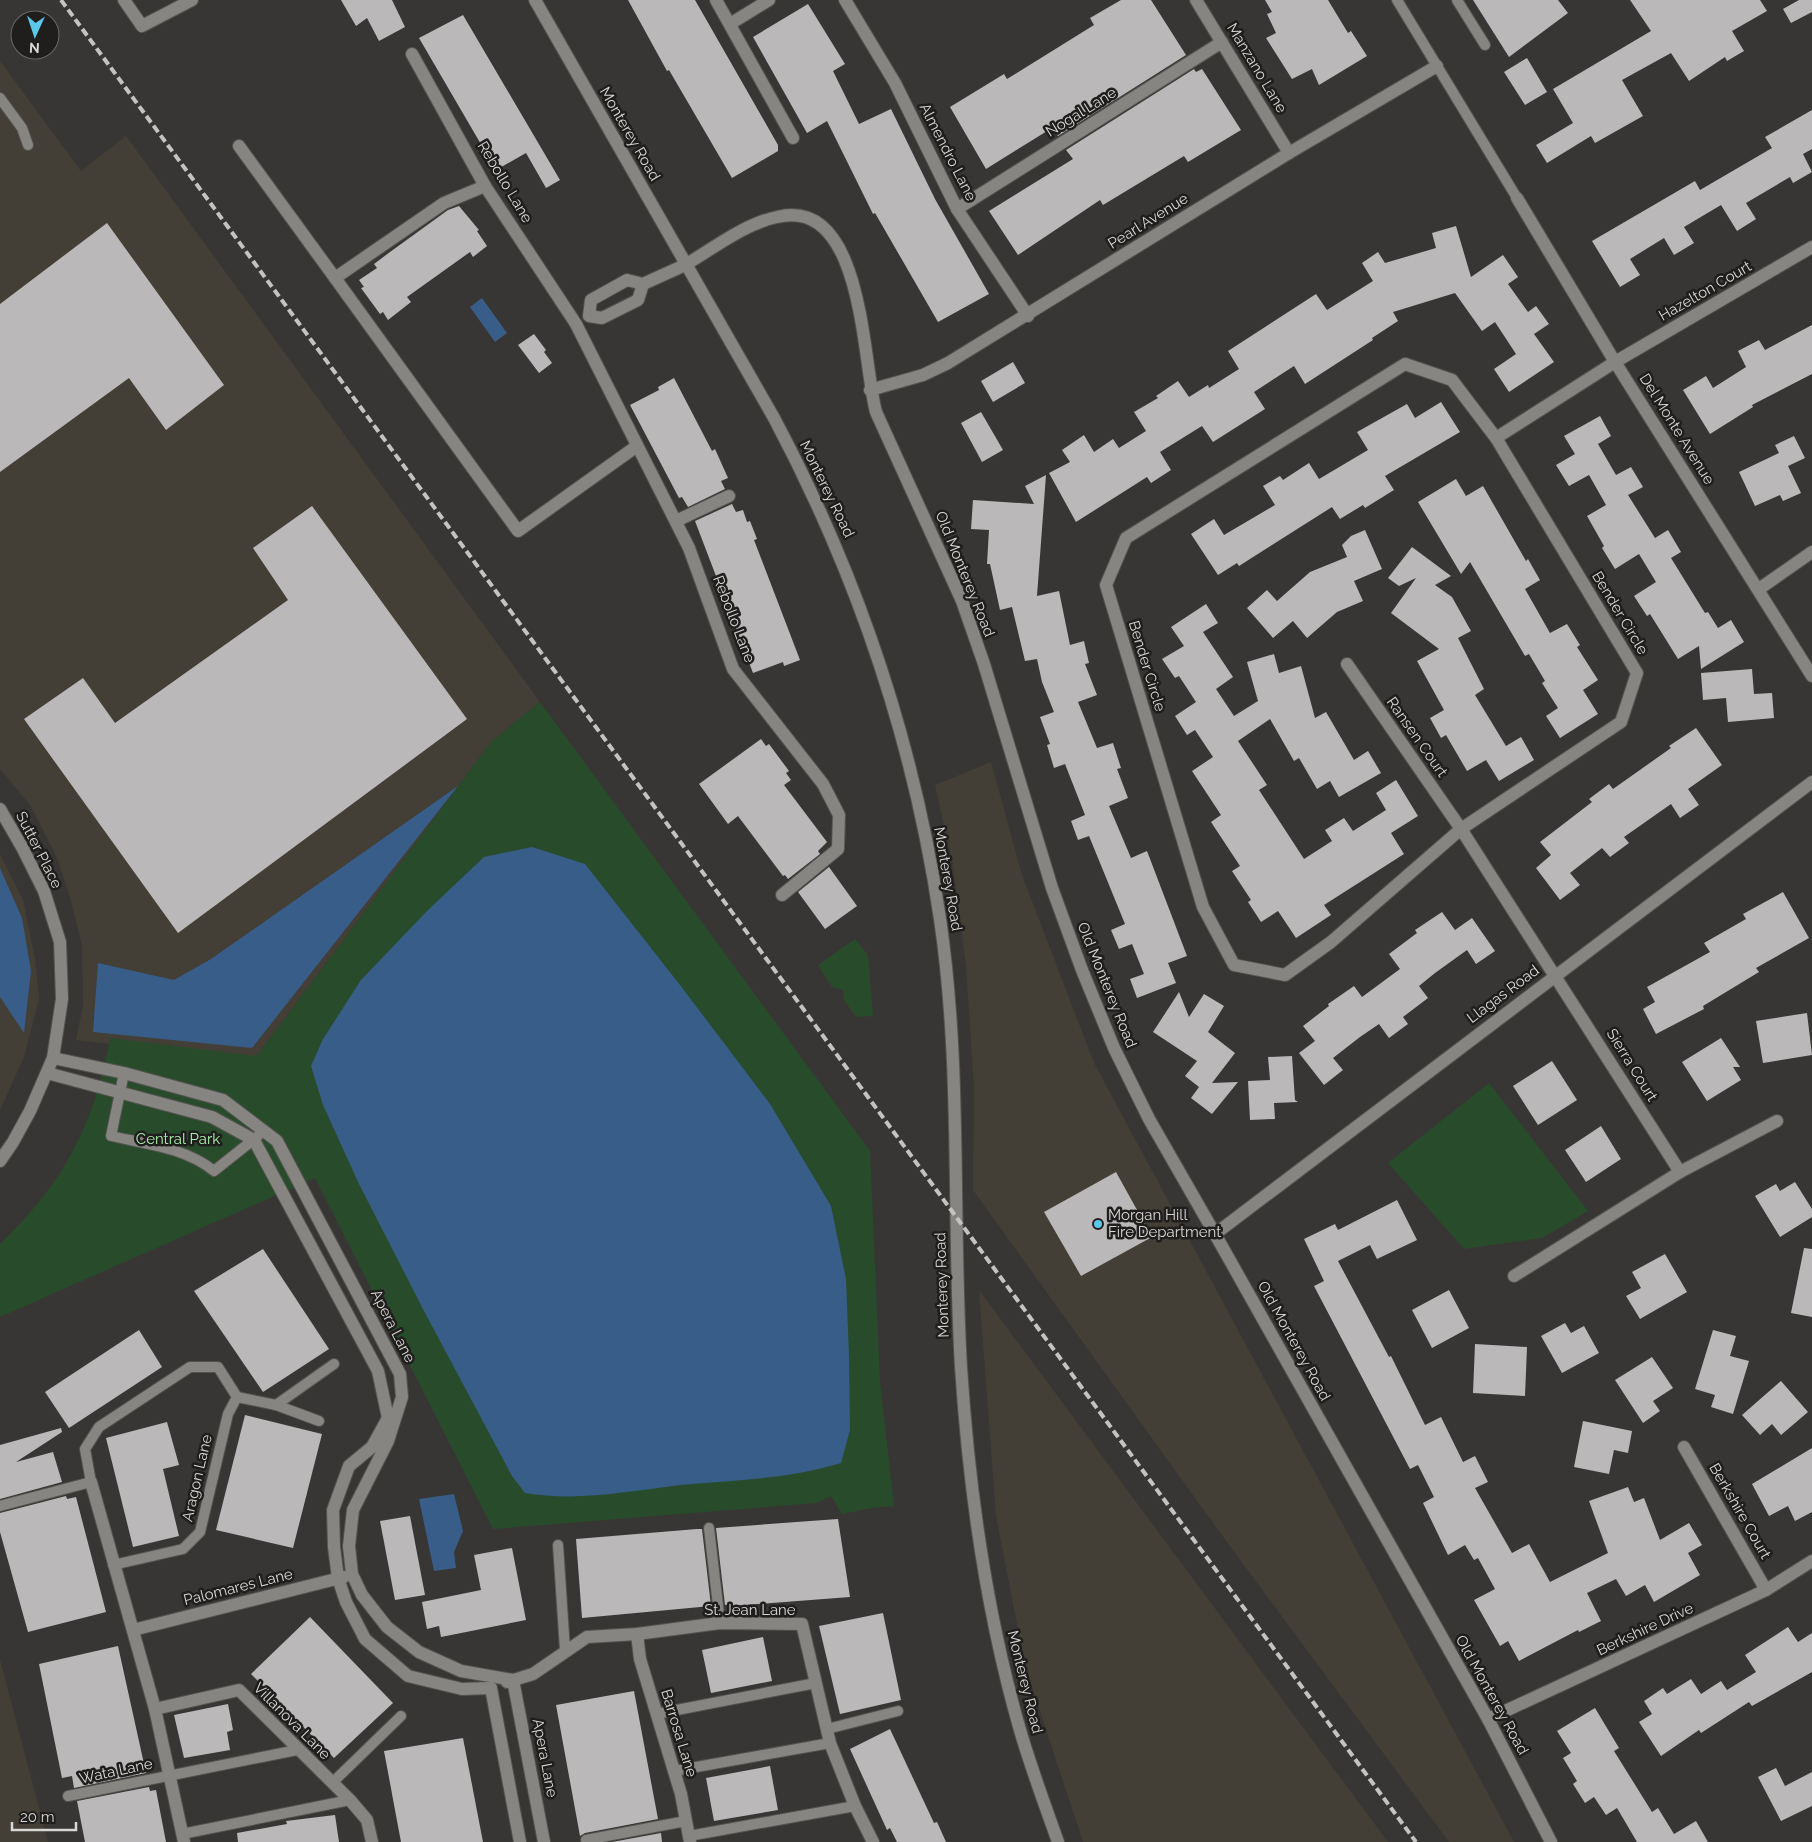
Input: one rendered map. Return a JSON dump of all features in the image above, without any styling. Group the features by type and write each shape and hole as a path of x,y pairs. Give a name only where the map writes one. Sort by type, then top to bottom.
{"street":[{"path":"124,0 142,26 192,0"},
{"name":"Monterey Road","path":"535,0 774,418 808,483 837,546 882,672 917,798 940,920 948,986 961,1364 972,1499 982,1563 1006,1678 1020,1732 1058,1842"},
{"path":"716,0 793,138"},
{"path":"730,24 769,0"},
{"name":"Almendro Lane","path":"844,0 895,83 957,209 1028,316"},
{"name":"Manzano Lane","path":"1196,0 1289,153"},
{"name":"Nogal Lane","path":"957,209 1222,42"},
{"name":"Rebollo Lane","path":"412,54 485,186 576,324 689,548 734,669 823,784 840,815 838,849 782,895"},
{"name":"Pearl Avenue","path":"870,390 897,384 932,371 1028,316 1289,153 1437,66"},
{"path":"240,146 518,530 637,446"},
{"path":"335,278 444,202 485,186"},
{"name":"Del Monte Avenue","path":"1517,198 1615,362 1812,676"},
{"name":"Old Monterey Road","path":"685,265 762,221 779,216 794,216 813,221 830,233 841,247 850,270 857,299 870,390 885,434 962,601 984,664 1052,888 1082,970 1114,1048 1149,1118 1488,1720 1551,1842"},
{"name":"Hazelton Court","path":"1615,362 1812,247"},
{"path":"590,316 591,300 627,280 644,284 685,265"},
{"path":"576,324 590,316 602,318 638,300 644,284"},
{"path":"1496,438 1615,362"},
{"name":"Bender Circle","path":"1405,364 1452,380 1496,438 1637,673 1621,722 1461,829 1331,942 1285,974 1234,965 1203,908 1106,585 1126,538 1405,364"},
{"path":"676,521 729,496"},
{"path":"1759,589 1812,552"},
{"name":"Ransen Court","path":"1347,664 1461,829"},
{"name":"Llagas Road","path":"1215,1234 1812,782"},
{"name":"Sutter Place","path":"0,809 24,849 44,891 60,942 62,999 53,1058 22,1127 0,1161"},
{"path":"1461,829 1556,975"},
{"name":"Sierra Court","path":"1556,975 1680,1172"},
{"name":"Apera Lane","path":"53,1058 124,1073 223,1100 259,1135 378,1372 388,1418 372,1447 350,1466 333,1510 334,1547 338,1578 346,1602 365,1639 408,1676 462,1689 491,1688 513,1680"},
{"name":"Apera Lane","path":"47,1073 212,1117 277,1141 400,1374 402,1397 388,1441 352,1510 349,1546 352,1574 362,1595 387,1627 418,1652 461,1671 513,1680"},
{"path":"1514,1276 1680,1172 1777,1121"},
{"name":"Berkshire Court","path":"1684,1447 1766,1590"},
{"path":"91,1482 155,1709 183,1838"},
{"name":"Berkshire Drive","path":"1488,1720 1766,1590 1812,1561"},
{"name":"Palomares Lane","path":"133,1630 352,1574"},
{"name":"St. Jean Lane","path":"513,1680 533,1674 565,1650 587,1637 637,1634 720,1623 802,1624 830,1743 855,1806 873,1842"},
{"name":"Barrosa Lane","path":"637,1634 640,1660 674,1771 689,1839"},
{"name":"Apera Lane","path":"513,1680 544,1842"},
{"path":"491,1688 520,1842"},
{"name":"Villanova Lane","path":"155,1709 238,1690 350,1800 366,1820 372,1842"}],"lane":[{"path":"1397,0 1517,198"},
{"path":"1457,0 1485,45"},
{"path":"0,98 22,128 28,145"},
{"path":"124,1073 111,1136 200,1159 214,1171 259,1135"},
{"path":"276,1405 334,1364"},
{"path":"0,1506 91,1482 85,1449 99,1427 190,1367 218,1367 237,1397 276,1405 319,1421"},
{"name":"Aragon Lane","path":"113,1565 183,1549 200,1532 228,1414 237,1397"},
{"path":"709,1528 720,1623"},
{"path":"558,1545 565,1650"},
{"path":"656,1714 816,1683"},
{"path":"827,1729 898,1711"},
{"path":"333,1782 401,1716"},
{"path":"674,1771 830,1743"},
{"name":"Wata Lane","path":"68,1796 297,1750"},
{"path":"183,1838 350,1800"},
{"path":"689,1839 855,1806"},
{"path":"586,1840 686,1821"}],"shaded area":[{"path":"0,61 81,171 126,136 540,702 491,742 254,1060 76,1040 83,1005 82,946 70,897 57,858 30,805 0,769"},
{"path":"991,762 1022,875 1094,1063 1514,1842 1449,1842 1221,1534 973,1190 974,1086 966,967 953,865 935,785"},
{"path":"0,854 23,900 35,959 39,999 24,1057 0,1110"},
{"path":"979,1290 1388,1842 1083,1842 1025,1665 996,1516"},
{"path":"0,1660 18,1728 48,1842 0,1842"}],"green space":[{"name":"Central Park","path":"540,702 870,1151 880,1382 894,1506 842,1514 831,1496 816,1503 493,1529 315,1178 0,1317 0,1244 42,1199 73,1151 95,1098 104,1069 110,1038 257,1056 491,742"},
{"path":"855,939 868,955 873,1016 856,1017 844,1000 843,990 832,987 818,965"},
{"path":"1489,1083 1588,1211 1542,1238 1464,1249 1388,1163"}],"water":[{"path":"482,298 507,333 495,342 470,307"},
{"path":"458,786 252,1048 93,1032 98,963 174,980 211,959"},
{"path":"532,847 585,864 770,1104 831,1206 846,1279 849,1356 850,1430 841,1463 782,1476 681,1485 603,1495 563,1496 525,1493 512,1476 359,1184 323,1105 311,1066 323,1039 361,980 427,911 484,857"},
{"path":"0,868 22,918 31,971 24,1033 0,997"},
{"path":"454,1494 463,1531 454,1552 456,1568 434,1571 419,1499"}],"building":[{"path":"341,0 392,0 405,27 379,41 367,18 356,26"},
{"path":"628,0 695,0 778,145 778,151 732,178 669,70 667,71"},
{"path":"1121,0 1151,0 1186,55 1058,136 1052,128 986,169 950,107 1004,74 1007,79 1094,25 1090,18"},
{"path":"1265,0 1328,0 1348,33 1351,31 1367,56 1319,85 1312,69 1292,79 1266,38 1276,33 1267,14 1272,12"},
{"path":"1473,0 1558,0 1568,13 1509,57"},
{"path":"1630,0 1760,0 1767,11 1732,31 1744,51 1727,61 1725,57 1689,81 1671,53 1622,80 1643,116 1595,143 1591,136 1547,163 1536,145 1573,123 1553,89 1651,31"},
{"path":"1799,0 1812,0 1812,12 1791,23 1783,9"},
{"path":"808,4 845,64 833,71 859,124 891,109 935,199 989,294 938,322 875,213 873,214 827,121 807,133 753,37"},
{"path":"463,15 560,180 546,188 526,153 496,170 419,38"},
{"path":"1527,58 1547,92 1525,105 1504,72"},
{"path":"1194,69 1196,72 1202,69 1241,130 1188,162 1184,156 1103,205 1100,200 1018,255 989,211 1073,159 1066,150"},
{"path":"1812,110 1812,149 1803,154 1812,172 1793,183 1790,177 1746,203 1756,219 1737,231 1721,205 1684,227 1694,243 1674,255 1664,238 1630,259 1640,275 1620,287 1592,241 1695,181 1700,190 1772,148 1765,137"},
{"path":"459,206 479,230 477,231 487,246 473,257 470,252 407,297 411,302 388,320 383,312 380,314 361,288 364,287 359,280 377,268 374,264 390,252 448,210"},
{"path":"107,223 224,385 166,430 129,378 0,472 0,304"},
{"path":"1456,226 1471,277 1503,255 1518,277 1508,284 1528,312 1536,306 1549,324 1534,334 1554,362 1509,392 1494,369 1516,354 1495,322 1482,331 1455,293 1393,312 1398,321 1372,338 1373,340 1305,384 1294,366 1254,392 1265,409 1213,442 1202,426 1160,452 1171,470 1151,483 1147,477 1076,522 1049,473 1070,462 1062,450 1084,435 1094,452 1113,439 1119,448 1146,431 1134,412 1158,398 1156,396 1178,381 1189,397 1208,385 1209,388 1239,369 1228,351 1316,294 1327,310 1373,281 1362,263 1378,252 1385,263 1436,248 1432,233"},
{"path":"1812,325 1812,374 1752,405 1753,407 1710,434 1683,390 1706,376 1713,388 1746,367 1738,351 1759,340 1765,350"},
{"path":"534,334 546,350 544,352 552,363 539,373 518,345"},
{"path":"1013,362 1025,383 993,402 981,381"},
{"path":"674,378 712,451 715,449 728,478 721,481 725,489 688,507 682,497 679,498 630,405 659,390 658,387"},
{"path":"1441,402 1460,432 1385,476 1394,490 1365,508 1363,505 1340,519 1332,507 1239,566 1237,563 1218,575 1191,534 1214,519 1224,535 1275,505 1263,486 1280,476 1283,480 1309,463 1319,479 1368,450 1357,432 1407,404 1415,418"},
{"path":"981,412 1003,450 982,462 961,423"},
{"path":"1600,416 1611,436 1598,444 1616,475 1631,467 1643,487 1628,495 1655,538 1668,530 1681,552 1671,558 1705,613 1708,612 1718,628 1731,620 1744,642 1701,669 1699,646 1678,659 1650,614 1647,616 1634,596 1656,582 1639,554 1615,569 1602,548 1604,546 1587,516 1606,505 1589,475 1569,486 1556,465 1575,454 1564,436"},
{"path":"1794,436 1805,458 1788,466 1801,493 1783,501 1780,495 1755,506 1739,472 1779,453 1775,445"},
{"path":"1046,475 1037,596 1059,591 1070,645 1084,641 1089,663 1085,664 1097,695 1078,702 1097,748 1113,743 1121,768 1117,769 1128,798 1109,806 1131,858 1147,851 1187,956 1168,963 1176,983 1137,998 1130,979 1144,974 1132,944 1119,949 1111,930 1125,924 1089,836 1078,840 1071,821 1085,815 1065,764 1054,768 1047,745 1050,744 1040,717 1054,712 1042,682 1037,659 1025,661 1012,607 1000,610 990,564 987,564 989,530 971,529 973,500 1034,504 1025,486"},
{"path":"1456,479 1466,496 1483,486 1526,561 1528,559 1540,580 1525,589 1550,633 1567,624 1580,645 1577,647 1598,680 1583,690 1598,714 1560,738 1546,716 1558,708 1542,683 1545,681 1529,654 1525,656 1470,562 1461,574 1418,502"},
{"path":"732,504 736,512 743,510 747,522 750,521 757,539 754,540 800,660 784,666 783,662 753,673 695,521"},
{"path":"312,506 467,719 178,933 24,719 83,678 115,723 288,600 253,548"},
{"path":"1365,530 1382,569 1354,581 1363,601 1337,612 1307,638 1293,621 1273,638 1247,608 1267,590 1277,601 1310,572 1347,557 1342,545 1351,536"},
{"path":"1412,547 1451,576 1435,585 1452,597 1471,631 1458,638 1484,689 1475,695 1506,746 1521,737 1534,760 1499,781 1486,760 1467,771 1446,735 1441,738 1430,718 1444,710 1417,661 1439,649 1391,613 1416,578 1399,586 1388,578"},
{"path":"1206,604 1218,623 1203,632 1233,677 1216,689 1234,716 1258,701 1247,662 1274,654 1279,673 1301,666 1315,718 1326,712 1354,760 1368,751 1381,773 1339,797 1330,781 1317,789 1299,758 1294,761 1270,719 1238,741 1267,785 1259,790 1304,859 1332,841 1325,830 1344,818 1353,831 1386,810 1376,793 1396,780 1418,816 1391,833 1404,854 1324,905 1331,915 1296,938 1278,911 1261,922 1248,902 1251,900 1232,871 1240,866 1211,822 1221,815 1192,771 1213,757 1195,730 1187,735 1175,716 1196,702 1179,676 1175,678 1162,659 1184,646 1171,627"},
{"path":"1752,669 1754,694 1772,693 1774,718 1728,722 1726,698 1703,700 1701,673"},
{"path":"1696,728 1722,765 1688,789 1699,805 1680,818 1671,804 1624,837 1629,843 1610,857 1602,848 1570,873 1580,885 1560,900 1536,868 1551,855 1540,842 1592,802 1589,799 1609,784 1613,789"},
{"path":"761,739 766,746 769,744 789,771 786,773 791,780 784,785 827,842 818,851 820,854 788,879 785,875 783,876 738,816 728,824 699,784"},
{"path":"829,867 857,906 825,929 798,892"},
{"path":"1783,892 1809,938 1756,968 1759,972 1703,1006 1704,1009 1656,1034 1643,1009 1655,1002 1647,987 1710,952 1704,943 1746,919 1743,914"},
{"path":"1442,912 1455,930 1472,918 1495,951 1476,964 1467,950 1435,973 1419,986 1428,998 1403,1017 1408,1024 1389,1038 1379,1024 1360,1037 1333,1058 1343,1070 1324,1085 1299,1053 1315,1041 1303,1026 1329,1006 1328,1004 1354,986 1362,997 1400,969 1389,954 1417,933 1415,930"},
{"path":"1179,992 1189,1017 1204,994 1224,1006 1208,1032 1235,1053 1212,1083 1238,1082 1212,1114 1191,1098 1199,1087 1185,1076 1197,1061 1153,1032"},
{"path":"1807,1013 1812,1055 1763,1063 1756,1021"},
{"path":"1721,1038 1740,1067 1733,1067 1741,1080 1707,1101 1682,1062"},
{"path":"1292,1056 1295,1100 1298,1102 1274,1103 1275,1119 1250,1120 1248,1081 1270,1080 1268,1057"},
{"path":"1552,1061 1577,1100 1538,1125 1513,1086"},
{"path":"1601,1126 1621,1159 1586,1182 1565,1150"},
{"name":"Morgan Hill Fire Department","path":"1116,1172 1152,1237 1081,1276 1044,1212"},
{"path":"1795,1182 1812,1209 1812,1217 1780,1237 1755,1196 1776,1184 1780,1191"},
{"path":"1397,1200 1417,1240 1377,1259 1370,1245 1338,1261 1389,1357 1391,1356 1425,1425 1441,1417 1463,1462 1475,1456 1488,1482 1475,1488 1512,1553 1529,1544 1550,1582 1608,1553 1589,1501 1628,1487 1634,1502 1644,1498 1660,1540 1689,1523 1702,1545 1688,1553 1700,1575 1654,1602 1645,1585 1626,1596 1616,1579 1587,1593 1601,1621 1579,1632 1578,1630 1519,1661 1508,1641 1500,1646 1474,1600 1495,1589 1478,1558 1474,1560 1465,1545 1448,1555 1423,1503 1434,1497 1418,1465 1410,1469 1314,1286 1324,1281 1304,1239 1335,1224 1338,1230"},
{"path":"1804,1248 1812,1249 1812,1317 1791,1313"},
{"path":"263,1249 329,1349 263,1392 194,1291"},
{"path":"1665,1254 1687,1292 1640,1319 1626,1296 1641,1288 1632,1272"},
{"path":"1449,1290 1469,1328 1432,1348 1412,1310"},
{"path":"1565,1323 1571,1333 1584,1326 1599,1353 1562,1373 1541,1336"},
{"path":"139,1330 162,1367 69,1428 45,1392"},
{"path":"1713,1330 1736,1336 1730,1356 1749,1361 1733,1414 1711,1407 1715,1395 1695,1389"},
{"path":"1475,1344 1527,1347 1525,1396 1473,1393"},
{"path":"1652,1357 1673,1388 1653,1401 1660,1411 1643,1423 1615,1380"},
{"path":"1781,1381 1808,1412 1781,1435 1772,1424 1760,1435 1742,1415"},
{"path":"245,1415 322,1434 293,1548 216,1530"},
{"path":"1583,1421 1632,1431 1628,1453 1614,1450 1609,1474 1574,1467"},
{"path":"167,1422 179,1465 163,1469 179,1536 133,1547 106,1438"},
{"path":"61,1428 62,1432 16,1462 53,1452 62,1482 0,1499 0,1445"},
{"path":"1812,1448 1812,1512 1795,1521 1788,1506 1769,1516 1752,1484"},
{"path":"66,1496 67,1499 76,1497 106,1612 28,1632 0,1532 0,1513"},
{"path":"410,1516 425,1595 395,1600 380,1521"},
{"path":"838,1519 850,1597 725,1605 716,1528"},
{"path":"702,1529 711,1606 582,1618 576,1539"},
{"path":"512,1548 526,1620 441,1637 439,1626 427,1629 422,1602 481,1590 474,1555"},
{"path":"883,1613 901,1700 840,1714 819,1626"},
{"path":"310,1617 393,1703 334,1758 251,1674"},
{"path":"1788,1627 1798,1642 1812,1633 1812,1672 1752,1706 1749,1702 1701,1733 1699,1730 1661,1756 1639,1722 1652,1714 1644,1701 1663,1688 1667,1694 1691,1679 1701,1694 1721,1681 1727,1690 1756,1672 1745,1655"},
{"path":"763,1637 772,1681 711,1693 702,1650"},
{"path":"118,1646 146,1773 74,1788 72,1776 62,1778 39,1664"},
{"path":"634,1691 658,1819 585,1833 580,1836 556,1705"},
{"path":"228,1704 233,1730 227,1732 230,1750 184,1758 174,1715"},
{"path":"1595,1708 1619,1748 1614,1751 1652,1812 1658,1808 1674,1834 1696,1821 1708,1842 1637,1842 1617,1808 1606,1815 1594,1797 1585,1803 1573,1784 1577,1781 1563,1758 1571,1753 1557,1731"},
{"path":"890,1729 934,1823 937,1822 946,1842 897,1842 890,1828 887,1830 850,1749"},
{"path":"463,1738 483,1842 401,1842 384,1751"},
{"path":"770,1766 778,1810 714,1821 706,1778"},
{"path":"1776,1768 1785,1786 1812,1772 1812,1806 1781,1821 1758,1777"},
{"path":"149,1787 150,1791 156,1790 166,1842 85,1842 77,1801"},
{"path":"335,1815 339,1842 238,1842 237,1833 287,1824 286,1821"},
{"path":"661,1833 662,1842 612,1842"}],"railway":[{"path":"61,0 1416,1842"}],"place":[{"name":"Morgan Hill Fire Department","path":"1098,1224"}]}
